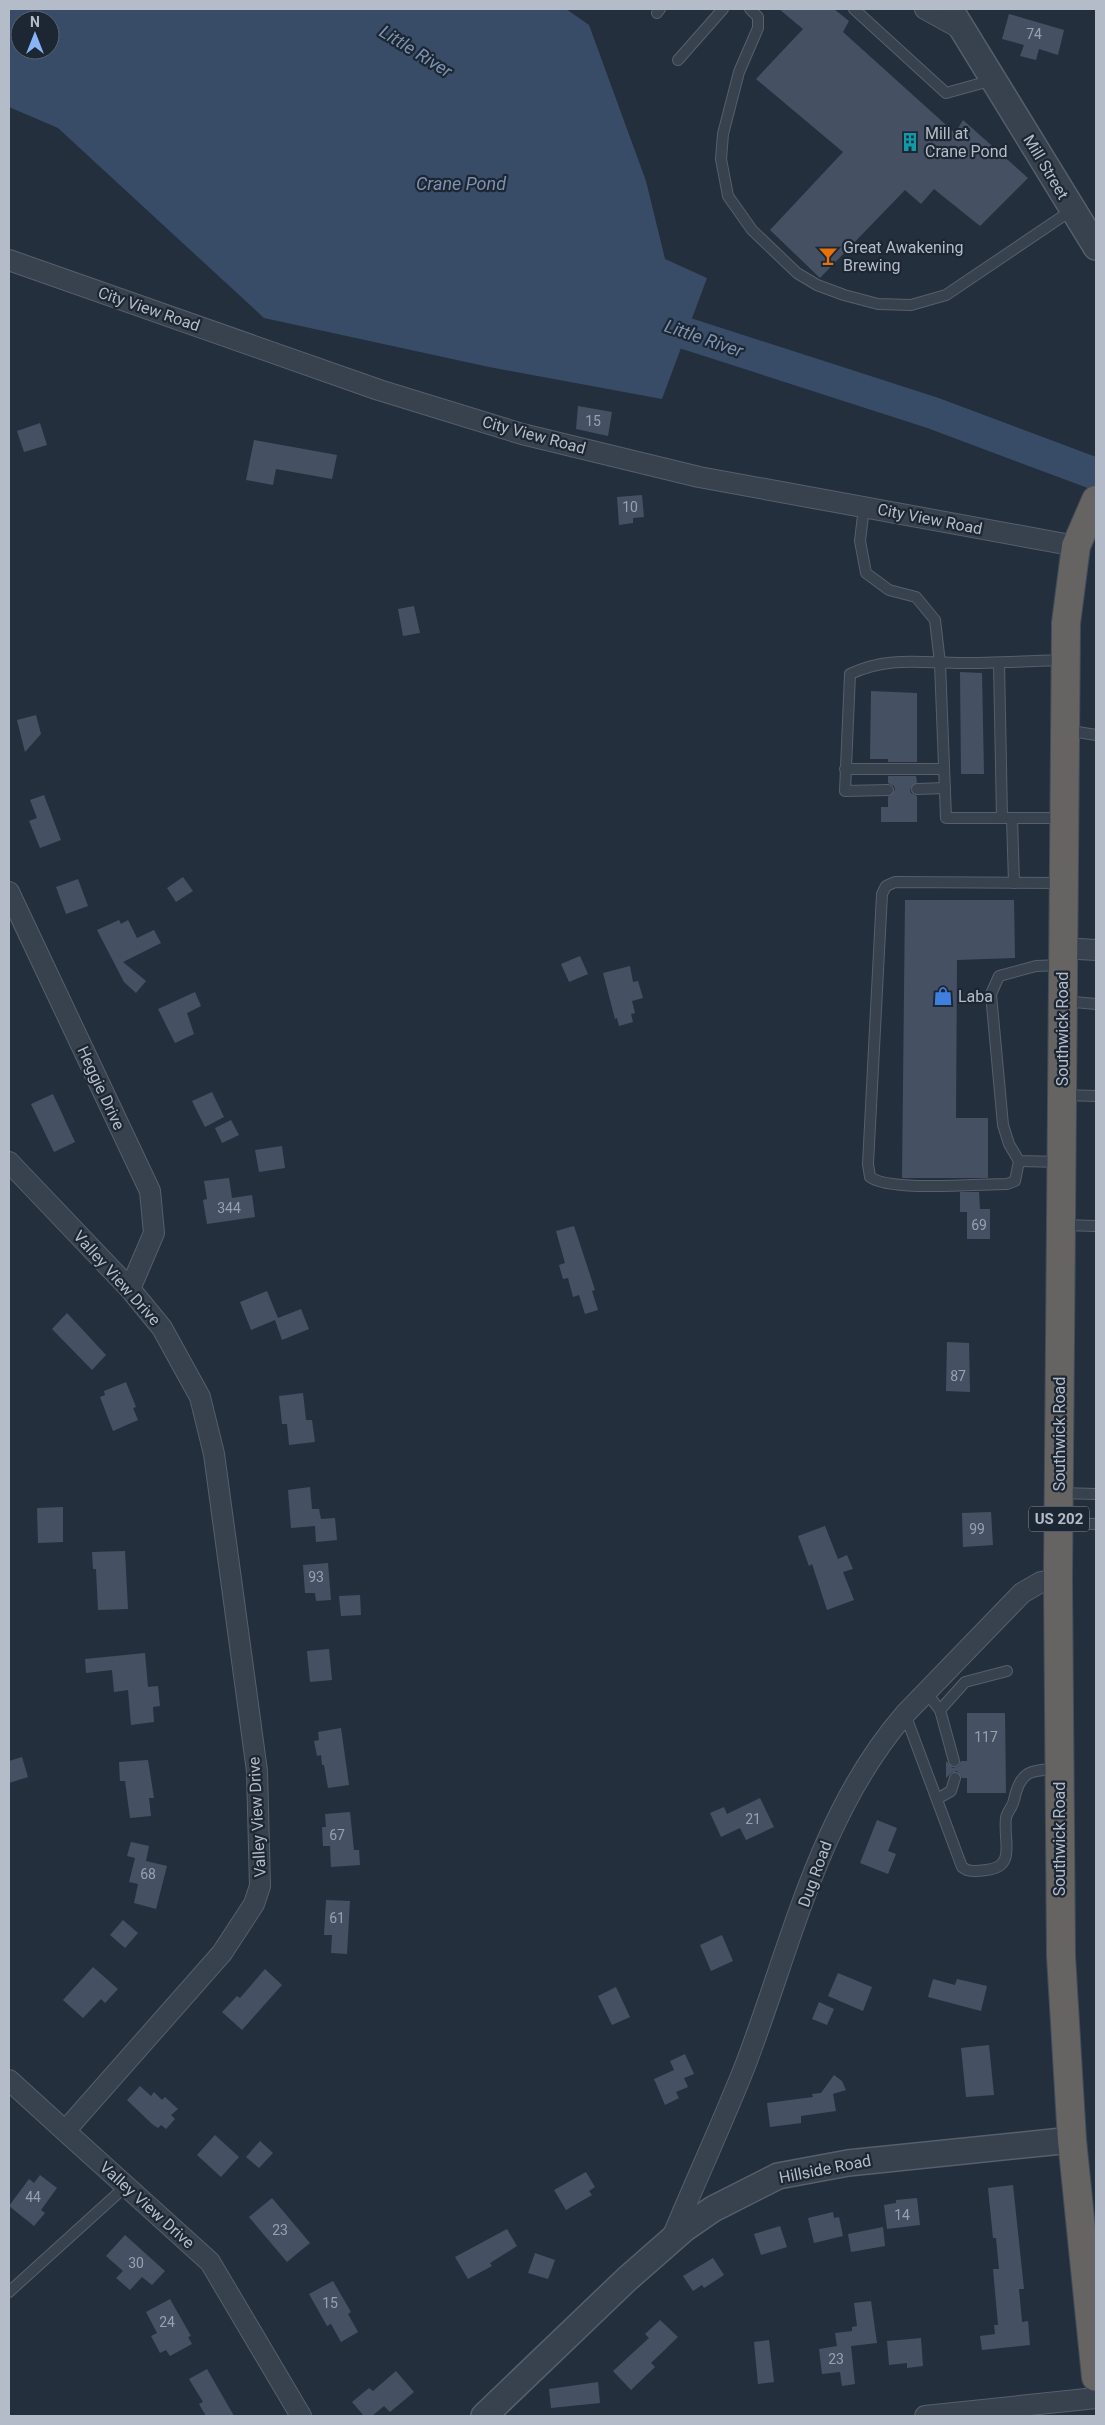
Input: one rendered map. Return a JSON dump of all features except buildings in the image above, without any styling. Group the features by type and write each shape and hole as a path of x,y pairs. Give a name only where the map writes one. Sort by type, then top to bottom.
{"highway":[{"name":"Southwick Road","path":"1086,523 1066,623 1060,1225 1059,1769 1061,1956 1072,2140 1096,2377"}],"street":[{"path":"925,9 955,19"},
{"name":"Mill Street","path":"955,19 1096,247"},
{"name":"City View Road","path":"9,260 380,390 522,434 699,477 864,507 1086,523"},
{"name":"Heggie Drive","path":"9,892 150,1191 154,1233 130,1289"},
{"path":"1062,956 1096,950"},
{"name":"Valley View Drive","path":"9,1162 130,1289 162,1328 200,1397 214,1454 257,1771 260,1886 254,1904 222,1953 65,2131 210,2262 301,2416"},
{"name":"Dug Road","path":"671,2240 744,2066 832,1828 860,1775 888,1733 925,1691 1022,1593 1041,1582 1058,1579"},
{"path":"9,2080 65,2131"},
{"name":"Hillside Road","path":"484,2416 627,2279 671,2240 713,2209 778,2176 866,2161 1072,2140"},
{"path":"925,2416 1096,2398"}],"lane":[{"path":"678,60 723,9"},
{"path":"750,9 758,17 758,28 739,72 723,134 721,159 728,196 752,230 797,273 817,285 878,304 911,305 946,295 1072,210"},
{"path":"854,9 946,93 993,80"},
{"path":"864,507 860,541 866,573 889,590 916,597 935,620 940,663 946,818 1064,818"},
{"path":"888,790 845,791 850,674 869,665 903,660 940,663 999,663 1066,660"},
{"path":"999,663 1007,818 1014,883"},
{"path":"1064,730 1096,735"},
{"path":"846,769 944,769"},
{"path":"917,789 945,788"},
{"path":"1062,956 1036,966 999,976 992,994 1003,1125 1009,1144 1019,1161 1015,1181 1007,1184 904,1185 877,1182 870,1177 868,1164 882,894 886,886 895,882 1063,883"},
{"path":"1062,1001 1096,1004"},
{"path":"1061,1095 1096,1096"},
{"path":"1019,1161 1061,1162"},
{"path":"1060,1225 1096,1226"},
{"path":"1059,1493 1096,1494"},
{"path":"1059,1522 1096,1524"},
{"path":"940,1710 965,1682 1007,1671"},
{"path":"925,1691 940,1710 954,1760"},
{"path":"905,1714 963,1868 973,1872 997,1869 1004,1862 1006,1814 1013,1804 1019,1783 1035,1770 1059,1769"},
{"path":"937,1799 951,1791 955,1778"},
{"path":"9,2292 126,2186"}],"water":[{"name":"Crane Pond","path":"9,9 566,9 589,25 646,181 665,259 707,278 662,399 489,367 264,318 58,128 9,107"}],"waterway":[{"name":"Little River","path":"650,310 660,325 933,413 1096,474"}],"place":[{"name":"Mill at Crane Pond","path":"910,142"},
{"name":"Great Awakening Brewing","path":"828,256"},
{"name":"Laba","path":"943,996"}]}
